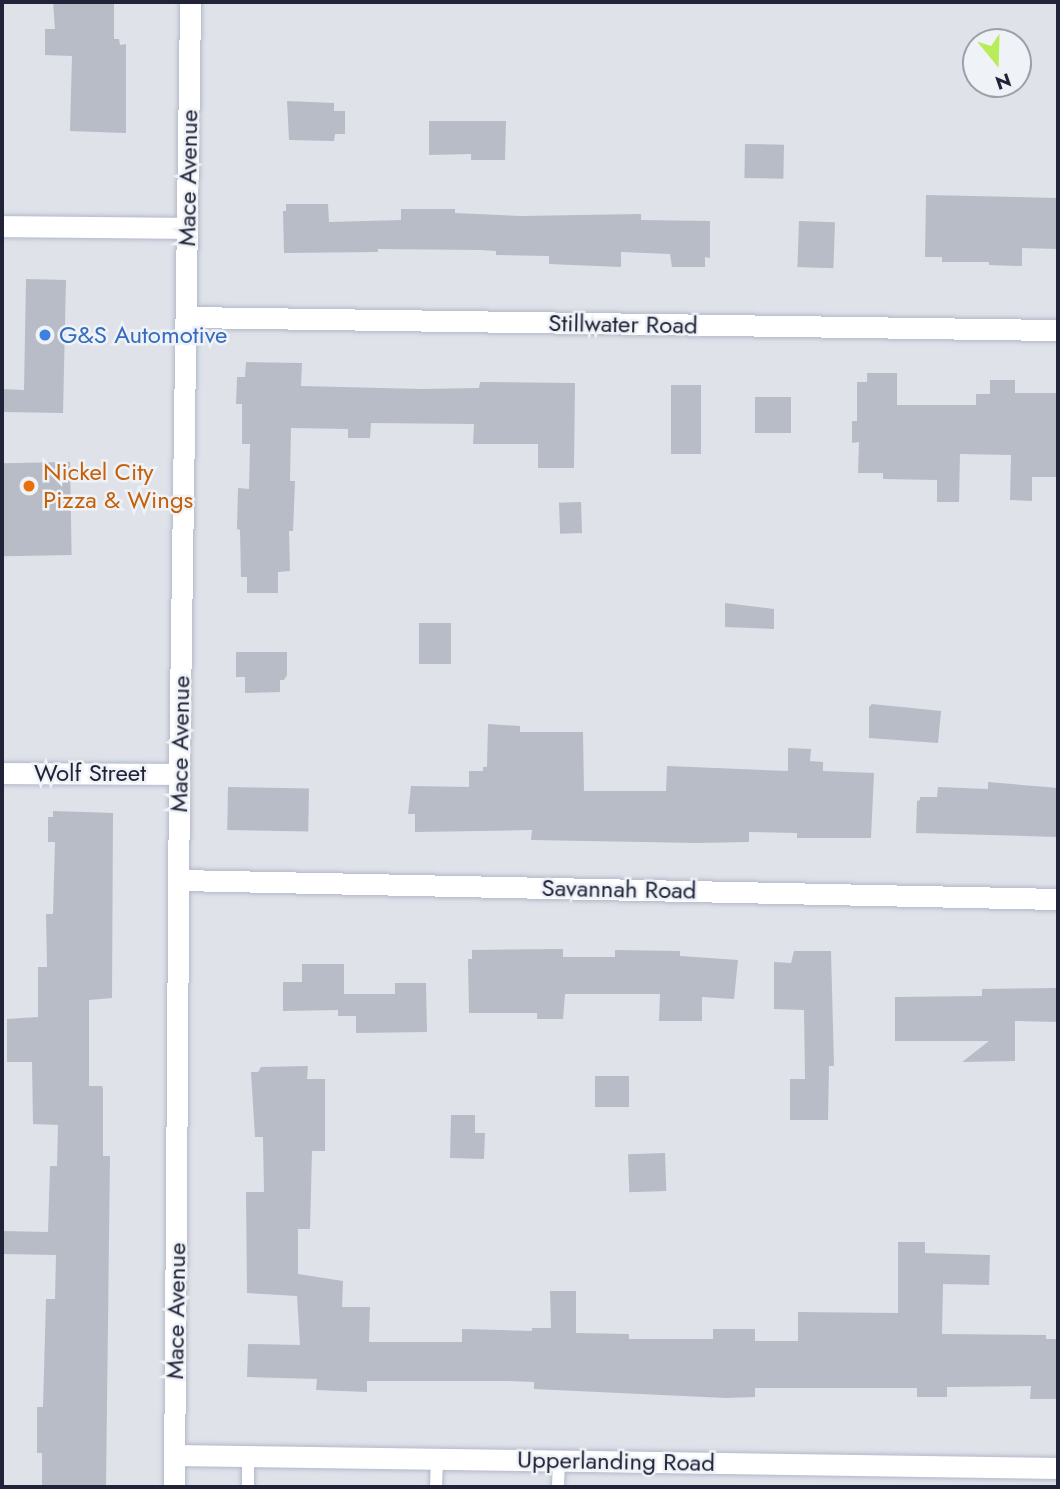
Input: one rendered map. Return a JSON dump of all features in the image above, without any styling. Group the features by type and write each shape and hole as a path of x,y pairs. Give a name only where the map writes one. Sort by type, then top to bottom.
{"street":[{"name":"Mace Avenue","path":"174,1487 179,774 190,2"},
{"path":"2,226 187,228"},
{"name":"Stillwater Road","path":"187,317 1058,330"},
{"name":"Wolf Street","path":"2,773 179,774"},
{"name":"Savannah Road","path":"180,880 1058,899"},
{"name":"Upperlanding Road","path":"174,1455 1058,1468"}],"lane":[{"path":"248,1455 248,1487"},
{"path":"436,1487 437,1457"},
{"path":"558,1487 559,1460"}],"building":[{"path":"53,2 114,2 114,39 119,39 120,45 126,44 126,133 70,131 72,56 45,55 45,29 55,29"},
{"path":"287,101 334,103 334,111 345,111 345,134 335,134 334,141 289,140"},
{"path":"429,121 506,121 505,160 471,160 471,154 429,155"},
{"path":"745,144 784,145 783,179 744,178"},
{"path":"926,195 1058,198 1058,249 1022,248 1022,266 989,265 989,262 942,262 942,257 925,257"},
{"path":"286,204 328,204 329,222 401,220 401,209 455,209 455,213 521,216 641,214 641,220 710,221 710,258 705,257 705,267 672,267 670,254 621,252 621,267 549,264 549,256 496,255 496,251 481,250 378,249 378,252 284,253 283,211 286,211"},
{"path":"799,221 835,222 833,268 797,267"},
{"name":"G&S Automotive","path":"26,279 66,280 63,413 2,412 2,389 24,390"},
{"path":"246,362 302,363 301,386 422,389 479,388 480,382 575,383 574,468 538,468 538,444 473,444 474,424 371,423 370,438 348,438 348,429 291,428 290,481 295,481 293,531 289,531 290,571 278,572 278,593 247,593 247,577 241,577 240,530 237,529 238,488 249,489 250,444 242,444 242,404 236,404 237,377 245,377"},
{"path":"867,373 897,373 897,405 976,405 976,394 990,394 990,380 1015,380 1015,393 1058,393 1058,477 1032,477 1032,501 1010,500 1011,455 960,454 959,502 937,502 937,480 883,479 883,473 858,473 859,442 852,443 852,421 857,421 857,382 867,382"},
{"path":"671,385 701,385 701,454 671,454"},
{"path":"755,397 791,397 791,433 755,433"},
{"path":"70,462 72,555 4,556 2,463"},
{"path":"581,502 582,533 560,534 559,503"},
{"path":"725,603 774,609 774,629 725,627"},
{"path":"419,623 451,623 451,664 419,664"},
{"path":"236,652 287,652 287,675 284,680 280,680 280,692 245,693 245,677 236,677"},
{"path":"872,704 941,711 938,743 869,738 869,707"},
{"path":"488,724 520,726 520,732 583,732 584,791 666,791 667,766 788,771 788,748 811,749 810,761 823,762 823,771 874,773 871,838 797,838 797,833 749,832 749,842 698,843 531,840 532,830 415,832 415,814 408,814 411,786 469,787 469,771 483,771 483,767 487,767"},
{"path":"988,782 1058,788 1058,837 916,833 917,801 920,797 937,797 938,787 988,789"},
{"path":"228,787 309,788 308,831 227,830"},
{"path":"53,811 113,813 112,998 89,1000 89,1086 102,1086 103,1089 103,1156 110,1156 106,1487 42,1487 42,1453 37,1453 37,1407 43,1407 46,1299 55,1299 56,1255 2,1254 2,1231 48,1232 50,1166 57,1166 58,1125 33,1124 32,1062 7,1062 7,1019 38,1017 38,967 47,967 46,914 53,914 55,842 48,842 48,817 53,817"},
{"path":"563,949 563,957 615,957 615,950 680,951 680,956 738,960 734,999 702,997 702,1021 659,1021 660,994 565,994 563,1019 537,1019 537,1013 469,1013 468,959 472,959 472,950"},
{"path":"794,951 831,951 834,1066 829,1066 828,1120 790,1120 790,1079 805,1079 804,1010 774,1009 774,962 791,963"},
{"path":"302,964 344,964 344,994 395,994 395,983 426,983 427,1032 356,1033 356,1016 338,1016 338,1010 283,1011 283,982 302,982"},
{"path":"1058,988 1058,1022 1015,1021 1015,1061 962,1062 989,1041 895,1041 895,997 982,996 982,989"},
{"path":"308,1066 307,1079 325,1079 325,1151 312,1151 310,1229 298,1229 298,1274 343,1281 342,1307 370,1307 369,1342 462,1342 462,1329 532,1331 532,1328 551,1328 550,1291 576,1291 576,1333 629,1334 629,1339 713,1339 713,1329 755,1329 755,1341 798,1341 798,1312 898,1313 898,1242 925,1242 925,1253 990,1255 989,1285 943,1284 942,1334 1046,1335 1046,1339 1058,1339 1058,1399 1030,1399 1031,1386 947,1387 947,1397 917,1397 917,1388 755,1388 755,1397 726,1398 534,1389 534,1382 509,1381 367,1381 367,1392 316,1390 317,1379 247,1377 248,1344 300,1345 297,1296 247,1293 246,1192 264,1192 263,1137 255,1137 251,1072 258,1072 261,1067"},
{"path":"595,1076 629,1076 629,1107 595,1107"},
{"path":"451,1115 475,1115 475,1133 485,1133 484,1159 450,1158"},
{"path":"665,1153 666,1191 629,1192 628,1154"}],"place":[{"name":"G&S Automotive","path":"45,335"},
{"name":"Nickel City Pizza & Wings","path":"29,486"}]}
